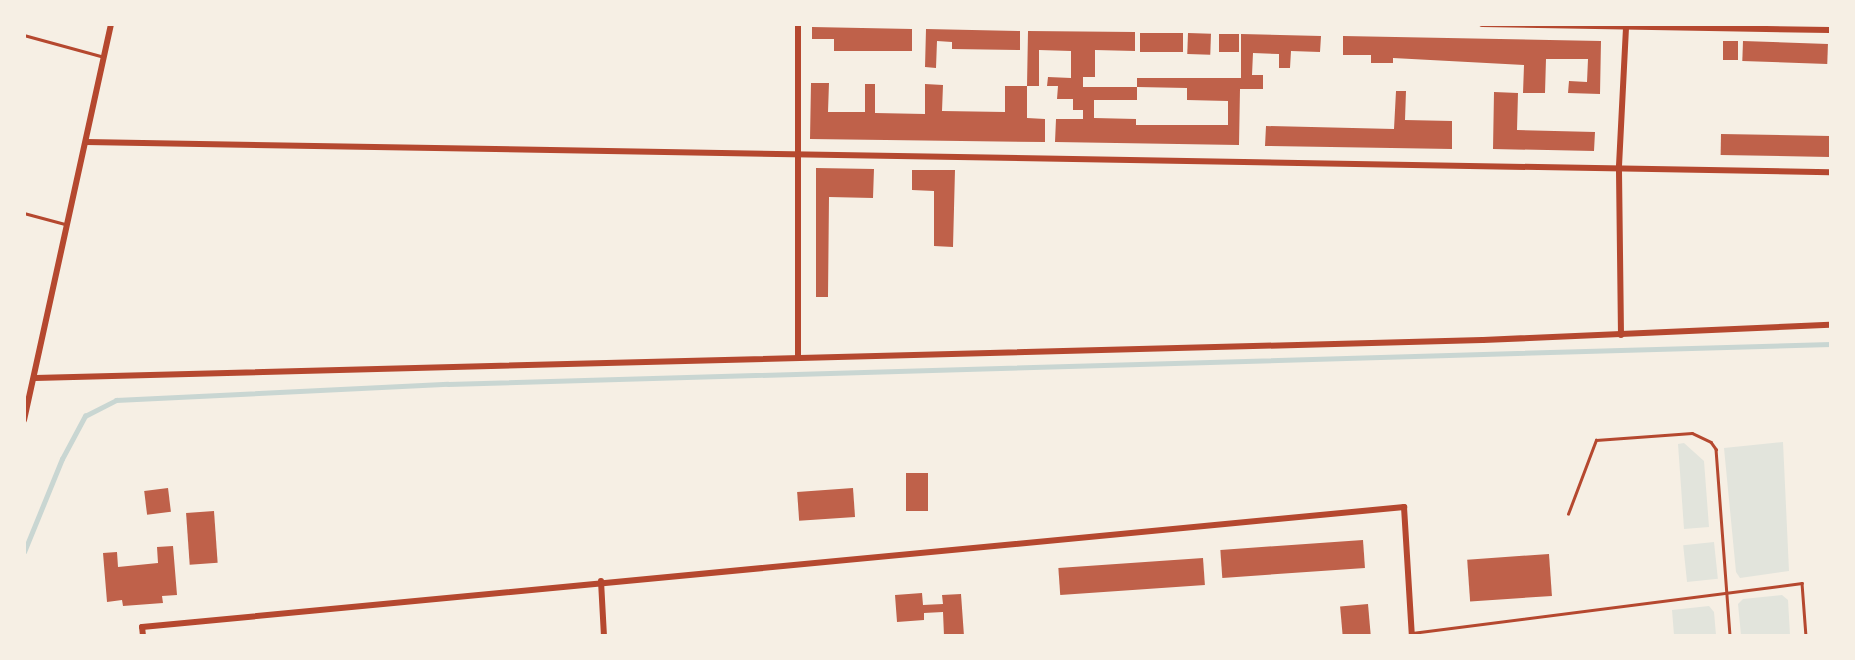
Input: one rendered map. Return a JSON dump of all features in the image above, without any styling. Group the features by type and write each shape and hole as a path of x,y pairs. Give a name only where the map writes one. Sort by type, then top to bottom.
{"street":[{"path":"24,420 111,24"},
{"path":"798,24 798,358"},
{"path":"1482,24 1830,30"},
{"path":"1621,335 1619,166 1626,26"},
{"path":"86,142 798,151 1830,172"},
{"path":"35,378 1621,335 1830,325"},
{"path":"143,635 142,626 1404,508 1412,634"},
{"path":"601,582 604,635"}],"lane":[{"path":"24,35 104,57"},
{"path":"24,213 68,225"},
{"path":"1568,514 1596,440 1702,435 1716,449 1730,635"},
{"path":"1412,634 1802,583 1806,635"}],"shaded area":[{"path":"1783,442 1789,571 1740,578 1736,572 1724,448"},
{"path":"1684,443 1704,461 1709,527 1684,529 1678,444"},
{"path":"1714,542 1718,579 1687,582 1683,545"},
{"path":"1782,595 1788,600 1790,635 1741,635 1738,604 1743,599"},
{"path":"1709,606 1714,612 1716,635 1674,635 1672,610"}],"building":[{"path":"812,27 912,29 912,51 834,51 834,39 812,39"},
{"path":"926,29 1020,31 1020,50 952,49 952,42 937,41 936,68 925,67"},
{"path":"1028,31 1135,32 1135,51 1095,50 1095,77 1083,77 1083,87 1137,87 1137,78 1241,78 1241,34 1321,36 1320,52 1291,51 1290,68 1279,68 1279,54 1253,53 1252,75 1263,75 1263,89 1240,89 1239,145 1055,142 1056,119 1083,119 1083,110 1073,110 1073,99 1057,99 1058,86 1047,86 1048,77 1071,78 1071,51 1039,50 1039,86 1027,86","holes":["1137,87 1187,88 1187,100 1228,101 1228,125 1136,125 1136,119 1094,118 1094,100 1137,100"]},
{"path":"1140,33 1183,33 1183,52 1140,52"},
{"path":"1188,33 1211,34 1210,55 1187,54"},
{"path":"1219,34 1239,34 1239,52 1219,52"},
{"path":"1343,36 1601,41 1600,94 1568,93 1569,81 1587,82 1588,59 1546,59 1545,93 1523,93 1524,65 1393,58 1393,63 1371,63 1371,55 1343,55"},
{"path":"1723,41 1738,41 1738,60 1723,60"},
{"path":"1743,41 1828,44 1827,64 1742,61"},
{"path":"811,83 829,83 828,112 865,112 865,84 875,84 875,113 925,114 925,84 943,85 942,111 1005,112 1005,86 1027,86 1027,118 1045,119 1045,142 810,139"},
{"path":"1396,91 1406,91 1405,120 1452,121 1452,149 1265,146 1266,126 1394,129"},
{"path":"1494,92 1518,93 1517,130 1595,132 1594,151 1493,149"},
{"path":"1721,134 1830,136 1830,157 1721,155"},
{"path":"816,168 874,169 873,198 829,197 828,297 816,297"},
{"path":"912,170 955,170 953,247 934,246 934,191 912,190"},
{"path":"906,473 928,473 928,511 906,511"},
{"path":"168,488 171,512 147,515 144,491"},
{"path":"853,488 855,517 799,521 797,492"},
{"path":"214,511 218,563 190,565 186,513"},
{"path":"1363,540 1365,568 1222,578 1220,550"},
{"path":"173,546 177,595 162,596 163,603 123,606 122,600 107,602 103,553 117,552 118,567 158,563 157,547"},
{"path":"1549,554 1552,596 1470,602 1467,560"},
{"path":"1203,558 1205,585 1060,595 1058,568"},
{"path":"922,593 923,605 943,604 942,595 961,594 964,636 944,636 943,612 924,613 924,620 897,622 895,595"},
{"path":"1368,604 1371,636 1343,636 1340,606"}],"waterway":[{"path":"24,552 62,459 85,416 116,400 448,384 1830,344"}]}
